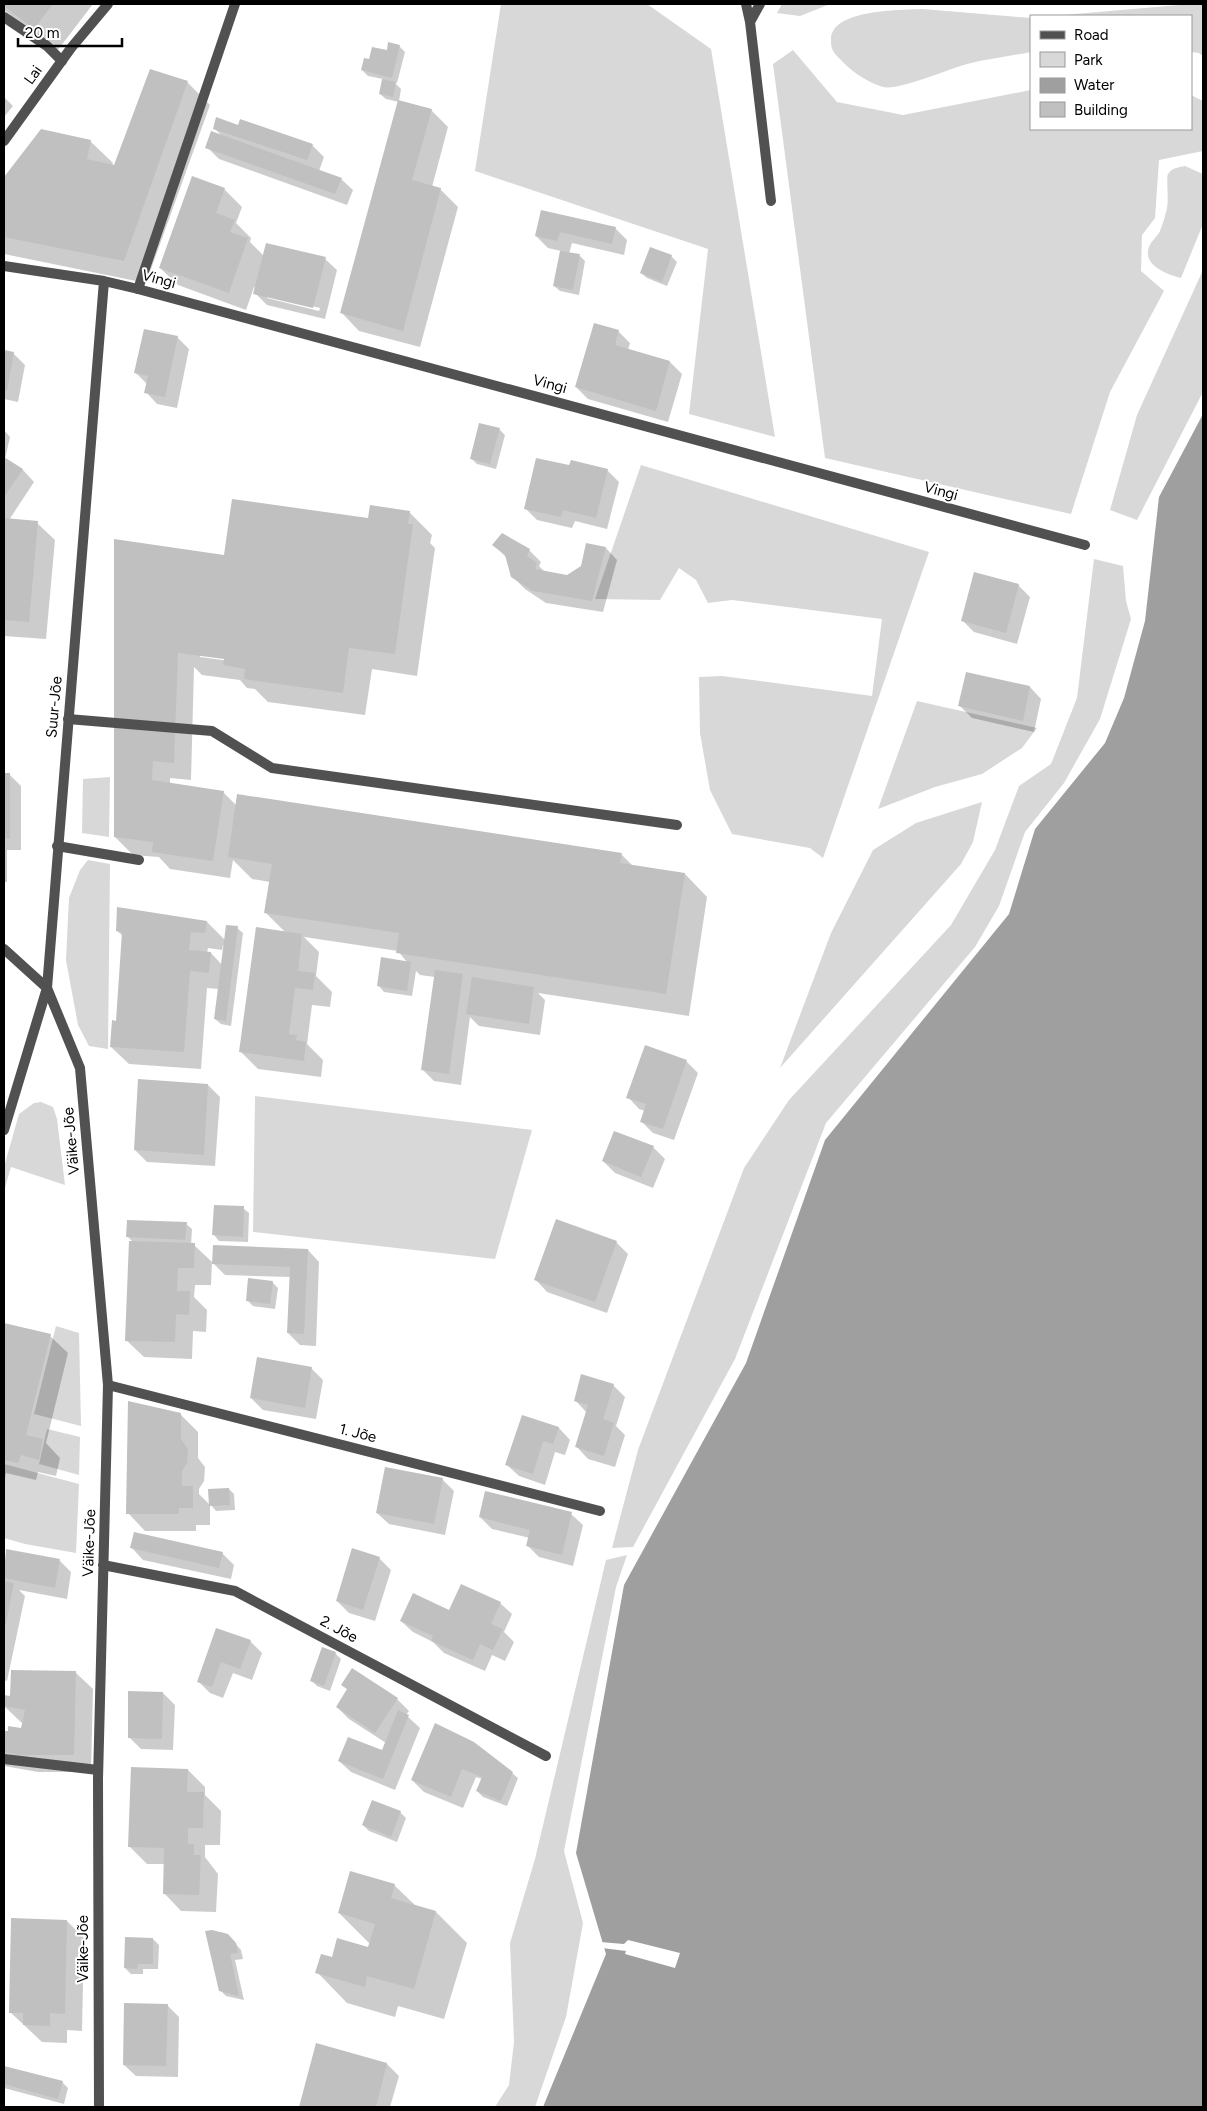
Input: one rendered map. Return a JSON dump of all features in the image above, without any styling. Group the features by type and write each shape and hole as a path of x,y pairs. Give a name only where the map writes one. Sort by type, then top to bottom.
{"street":[{"name":"Lai","path":"4,141 62,60 108,4"},
{"path":"138,289 235,4"},
{"path":"746,4 750,22 771,201"},
{"path":"750,22 760,4"},
{"path":"4,17 47,46 62,60"},
{"name":"Vingi","path":"4,266 104,281 138,289 1085,545"},
{"name":"Suur-Jõe","path":"4,1130 47,988 104,281"},
{"path":"68,719 212,730 272,768 677,825"},
{"path":"57,846 139,860"},
{"path":"4,949 47,988"},
{"name":"Väike-Jõe","path":"47,988 80,1068 108,1385 98,1770 99,2107"},
{"name":"1. Jõe","path":"108,1385 600,1511"},
{"name":"2. Jõe","path":"104,1565 235,1591 546,1756"},
{"path":"4,1759 98,1770"}],"green space":[{"path":"501,4 647,4 711,49 775,437 689,414 708,249 475,171"},
{"path":"782,4 830,4 800,16 777,13"},
{"path":"1203,4 1203,56 1199,53 1192,52 1192,15 1064,15"},
{"path":"923,9 1030,18 1030,52 967,64 911,83 883,87 870,82 853,71 835,54 831,41 833,30 841,23 853,17 884,11"},
{"path":"793,50 837,102 903,115 1030,90 1030,130 1192,130 1192,96 1203,101 1203,151 1159,160 1155,218 1142,235 1141,271 1164,291 1110,392 1071,514 825,458 773,64"},
{"path":"1185,166 1203,174 1203,224 1181,278 1170,275 1158,268 1149,259 1148,254 1150,245 1160,231 1168,204 1168,174 1178,167"},
{"path":"1203,270 1203,392 1137,520 1110,510 1137,415"},
{"path":"641,465 929,552 823,858 810,848 732,834 710,790 700,733 699,677 722,676 872,696 882,619 732,600 708,603 696,580 679,568 660,600 595,599"},
{"path":"1094,559 1123,566 1126,601 1131,619 1100,719 1064,783 1025,832 999,906 975,947 826,1123 735,1359 633,1547 612,1548 638,1450 744,1168 789,1100 951,925 995,850 1019,786 1051,764 1077,698"},
{"path":"917,701 1037,728 1022,748 982,774 935,787 878,809"},
{"path":"110,777 109,837 82,833 83,779"},
{"path":"982,802 973,842 961,864 780,1068 831,933 873,850 916,823"},
{"path":"88,860 110,864 108,1049 89,1046 78,1025 66,960 69,898 80,870"},
{"path":"255,1096 532,1130 495,1259 253,1232"},
{"path":"41,1102 53,1107 57,1119 65,1185 11,1167 4,1191 4,1167 19,1114 34,1103"},
{"path":"56,1326 79,1333 81,1426 34,1414"},
{"path":"47,1429 80,1437 79,1475 39,1464"},
{"path":"4,1464 79,1484 76,1553 25,1544 4,1538"},
{"path":"627,1555 616,1587 564,1851 583,1923 566,2017 535,2107 495,2107 509,2085 514,2042 510,1943 535,1859 606,1560"}],"water":[{"path":"1203,414 1203,2107 543,2107 606,1954 576,1853 624,1585 746,1363 825,1140 1009,914 1035,829 1105,743 1124,698 1145,621 1159,497"}],"pier":[{"path":"628,1940 680,1953 675,1968 625,1954 626,1951 602,1948 600,1942 624,1944"}],"building":[{"path":"4,4 53,4 34,29 4,6"},
{"path":"388,42 400,45 392,78 361,70 364,58 369,59 372,47 387,50"},
{"path":"150,69 188,81 124,261 4,237 4,177 41,129 91,140 87,159 114,165"},
{"path":"382,79 396,82 393,97 379,94"},
{"path":"398,100 432,109 412,180 441,188 403,331 340,313"},
{"path":"216,117 238,125 240,119 313,144 307,160 213,129"},
{"path":"211,131 342,178 335,194 205,148"},
{"path":"192,176 225,188 216,213 235,220 230,232 248,238 229,293 159,268"},
{"path":"541,210 616,227 612,244 560,232 557,241 535,236"},
{"path":"266,243 326,257 313,308 253,294"},
{"path":"650,247 672,255 662,282 640,273"},
{"path":"560,251 580,254 573,290 553,286"},
{"path":"594,323 619,330 615,345 670,361 656,411 575,387"},
{"path":"144,329 178,336 165,397 144,393 148,376 134,373"},
{"path":"4,350 14,352 7,391 4,390"},
{"path":"479,423 500,428 490,464 470,459"},
{"path":"4,457 23,469 4,497"},
{"path":"536,458 569,465 571,460 608,469 596,518 563,510 561,517 524,509"},
{"path":"232,499 368,518 370,505 410,511 408,524 413,524 395,654 349,648 343,693 244,679 245,669 223,665 224,659 178,653 174,763 153,761 152,780 224,791 213,861 152,852 153,842 114,837 114,539 224,555"},
{"path":"4,518 38,521 29,622 4,620"},
{"path":"502,533 530,549 527,556 537,563 535,569 567,575 581,566 586,543 606,547 592,601 533,591 511,577 505,555 492,545"},
{"path":"974,572 1019,584 1006,633 961,621"},
{"path":"966,672 1030,686 1023,721 958,706"},
{"path":"4,773 10,773 10,839 4,838"},
{"path":"237,794 622,853 620,863 685,873 666,994 396,953 399,933 264,913 272,864 228,857"},
{"path":"117,907 207,921 205,933 191,932 189,950 211,952 209,973 190,971 184,1052 110,1047 112,1020 116,1021 122,932 116,931"},
{"path":"226,925 238,926 226,1021 214,1019"},
{"path":"256,927 302,934 298,971 315,973 313,990 295,988 289,1034 297,1035 296,1040 306,1042 304,1061 239,1052"},
{"path":"381,957 411,962 407,991 377,986"},
{"path":"435,970 463,974 449,1074 421,1070"},
{"path":"472,977 534,987 529,1024 466,1014"},
{"path":"645,1045 687,1060 663,1129 640,1122 646,1104 626,1098"},
{"path":"138,1079 208,1084 204,1155 134,1150"},
{"path":"614,1131 654,1146 641,1177 602,1161"},
{"path":"214,1205 244,1206 243,1237 212,1235"},
{"path":"556,1219 617,1241 595,1302 534,1280"},
{"path":"127,1220 187,1222 185,1240 126,1237"},
{"path":"129,1241 195,1243 194,1268 178,1268 177,1291 190,1291 189,1315 176,1314 175,1342 125,1341"},
{"path":"213,1245 308,1249 304,1334 287,1333 290,1267 212,1264"},
{"path":"248,1278 273,1281 270,1304 246,1301"},
{"path":"4,1323 51,1334 26,1435 43,1439 39,1460 21,1455 18,1463 4,1460"},
{"path":"257,1357 312,1367 305,1408 250,1398"},
{"path":"581,1374 614,1384 603,1419 614,1423 604,1456 575,1447 588,1405 574,1401"},
{"path":"128,1401 181,1413 181,1439 188,1449 187,1463 182,1471 182,1486 193,1486 193,1508 179,1508 179,1514 126,1514"},
{"path":"522,1415 559,1427 553,1444 543,1441 533,1474 505,1465"},
{"path":"385,1467 443,1478 434,1524 376,1513"},
{"path":"229,1488 230,1505 209,1506 208,1489"},
{"path":"485,1491 572,1512 562,1555 526,1546 530,1530 479,1517"},
{"path":"134,1532 223,1552 219,1568 130,1548"},
{"path":"352,1548 380,1557 363,1610 336,1601"},
{"path":"6,1549 60,1559 55,1588 4,1578"},
{"path":"4,1581 14,1583 5,1628 4,1628"},
{"path":"461,1584 501,1602 491,1624 503,1629 493,1650 480,1644 473,1660 431,1641 433,1636 400,1621 413,1593 449,1610"},
{"path":"216,1628 251,1640 240,1669 221,1662 212,1687 197,1682"},
{"path":"322,1647 336,1652 324,1686 310,1681"},
{"path":"352,1668 398,1698 375,1733 336,1707 347,1689 341,1685"},
{"path":"11,1670 76,1671 74,1755 19,1755 4,1752 4,1731 8,1731 8,1726 21,1728 25,1710 4,1706 4,1695 10,1696"},
{"path":"128,1691 163,1692 162,1739 128,1738"},
{"path":"398,1710 409,1715 383,1779 338,1761 348,1737 382,1750"},
{"path":"435,1723 474,1742 513,1772 501,1801 476,1791 482,1777 462,1769 451,1797 411,1780"},
{"path":"131,1767 188,1769 187,1792 204,1792 203,1828 188,1828 188,1844 194,1844 194,1855 201,1855 199,1895 163,1894 164,1848 128,1847"},
{"path":"372,1800 401,1811 391,1837 362,1825"},
{"path":"350,1871 395,1884 391,1898 436,1911 414,1989 367,1976 365,1987 315,1973 321,1954 332,1957 337,1938 368,1947 375,1924 338,1913"},
{"path":"11,1918 67,1920 65,2014 50,2013 50,2026 23,2025 23,2013 9,2013"},
{"path":"212,1930 228,1934 236,1943 238,1953 230,1954 239,1996 219,1991 205,1931"},
{"path":"125,1937 153,1938 153,1964 138,1964 137,1969 124,1968"},
{"path":"124,2003 168,2004 166,2066 123,2065"},
{"path":"316,2043 387,2063 376,2107 299,2107"},
{"path":"4,2066 63,2081 58,2099 4,2084"}]}
